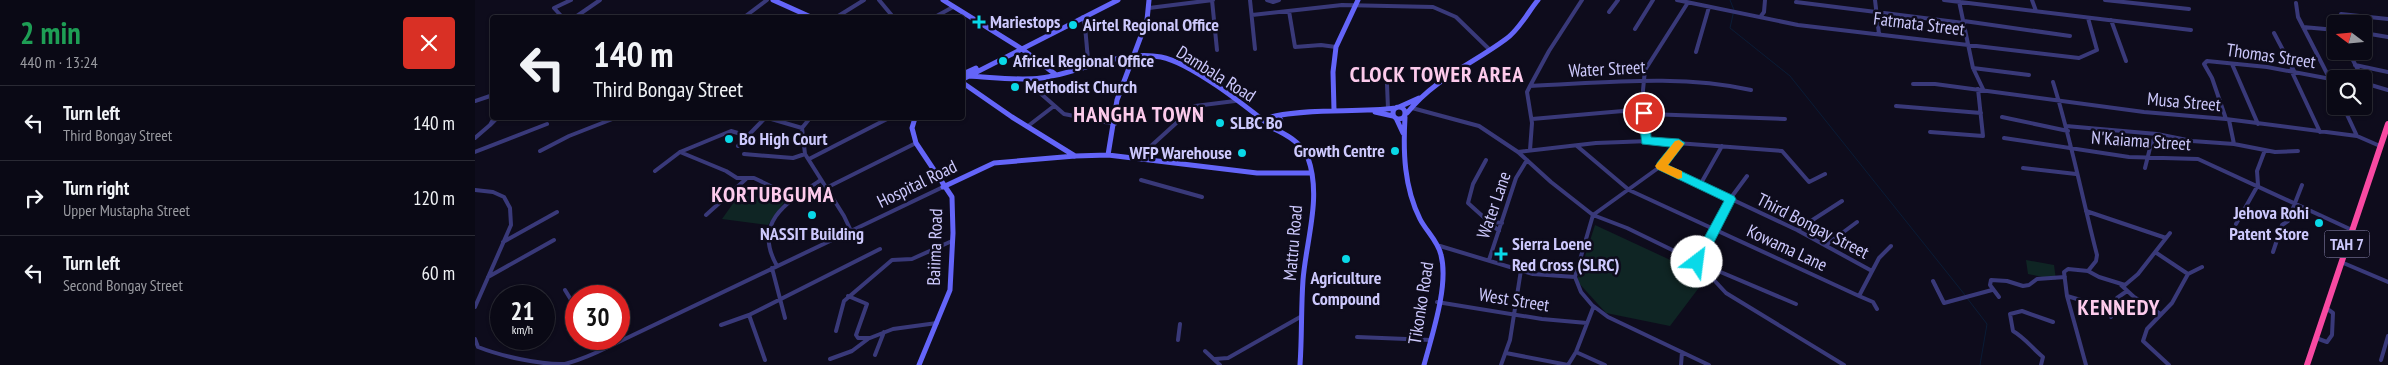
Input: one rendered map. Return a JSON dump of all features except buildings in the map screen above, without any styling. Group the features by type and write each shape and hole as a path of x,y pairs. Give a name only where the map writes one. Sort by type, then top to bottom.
{"highway":[{"name":"TAH 7","path":"2307,365 2388,124"}],"street":[{"path":"560,15 554,8 571,0"},
{"path":"579,15 600,0"},
{"path":"747,15 767,0"},
{"path":"773,0 806,15"},
{"path":"840,15 864,0"},
{"path":"879,0 892,15"},
{"path":"943,0 1021,48 1055,74"},
{"path":"974,73 1113,0"},
{"path":"965,76 1118,0"},
{"path":"1108,156 1119,92 1147,20 1149,0"},
{"path":"1149,8 1212,0 1217,50"},
{"path":"1250,0 1255,48"},
{"path":"1267,0 1273,2 1279,0"},
{"path":"1334,110 1333,72 1336,47 1358,0"},
{"path":"1403,134 1392,112 1419,98 1441,80 1508,38 1538,0"},
{"path":"1530,150 1532,119 1527,92 1549,51 1582,0"},
{"path":"1609,12 1618,0"},
{"path":"1635,30 1653,0"},
{"name":"Fatmata Street","path":"1677,0 1687,4 1761,16 1799,25 2079,58 2097,50 2088,18"},
{"path":"1761,16 1764,12 1765,0"},
{"path":"1875,0 1879,34"},
{"path":"1944,0 2191,30"},
{"path":"2032,0 2036,11"},
{"path":"2105,0 2189,9"},
{"path":"1959,1 1973,68 1983,89"},
{"name":"Fatmata Street","path":"1796,2 2070,36"},
{"path":"1646,141 1644,113 1645,70 1687,4"},
{"name":"Thomas Street","path":"2296,4 2298,17 2303,28 2327,72"},
{"path":"1252,16 1332,6 1438,8 1456,18 1490,50"},
{"path":"938,15 953,7"},
{"path":"1696,52 1709,7"},
{"path":"1289,11 1295,47 1321,45 1336,47"},
{"path":"2341,14 2388,20"},
{"path":"1083,18 1088,38 1085,45 1089,65"},
{"path":"2111,20 2125,61"},
{"path":"2303,28 2327,29"},
{"path":"2274,33 2320,132"},
{"path":"2373,34 2388,37"},
{"name":"Dambala Road","path":"965,76 1033,79 1089,65 1133,57 1162,57 1172,60 1269,125"},
{"path":"2353,60 2358,70"},
{"name":"Thomas Street","path":"2227,119 2212,78 2204,64 2207,61 2292,71 2327,78"},
{"path":"2232,64 2258,124"},
{"path":"2355,64 2388,72"},
{"path":"1973,68 2029,75"},
{"name":"Dambala Road","path":"965,76 974,73 983,76"},
{"name":"Water Street","path":"1530,86 1644,80 1707,83 1751,90"},
{"path":"2053,82 2067,128 2076,174 2097,254 2096,261 2088,271"},
{"path":"965,84 1075,156"},
{"path":"1387,84 1388,108"},
{"name":"Musa Street","path":"1913,84 1935,84 1983,89 2144,112 2227,119 2357,136 2380,146"},
{"path":"2372,84 2388,90"},
{"path":"1929,132 1983,136 1978,89"},
{"path":"1040,93 1064,114 1115,124"},
{"path":"475,101 490,98"},
{"path":"1406,115 1419,98"},
{"path":"1151,146 1195,106 1235,101"},
{"path":"1028,126 1054,106"},
{"path":"1896,106 1981,112"},
{"path":"1397,108 1404,109 1406,115 1403,134"},
{"name":"Dambala Road","path":"1257,116 1273,117 1295,112 1370,111 1397,108"},
{"path":"1412,108 1479,126 1526,157 1551,182 1593,215 1627,228 1697,262 1796,304"},
{"name":"Dambala Road","path":"1370,111 1394,117 1406,115"},
{"path":"1282,121 1273,117 1269,125 1278,127 1282,121 1295,112"},
{"path":"1532,119 1587,113 1644,113 1785,119"},
{"path":"2347,115 2357,136"},
{"path":"2002,117 2067,128 2157,134 2192,141 2234,144 2265,150 2298,151"},
{"path":"2227,119 2234,144"},
{"path":"475,138 494,120"},
{"path":"540,151 569,136 610,120"},
{"path":"737,146 765,120"},
{"path":"774,120 803,128"},
{"path":"809,120 803,128 805,154 845,216 851,231"},
{"path":"809,159 885,120"},
{"path":"826,188 916,143 912,128 914,120"},
{"path":"1282,121 1285,134"},
{"path":"475,152 547,124"},
{"name":"Mattru Road","path":"1269,125 1285,134 1307,155 1311,173 1311,232 1303,282 1300,365"},
{"path":"655,172 680,152 731,131 747,136"},
{"name":"Tikonko Road","path":"1403,134 1412,199 1421,220 1440,246 1443,260 1431,340 1423,365"},
{"path":"2145,168 2151,144 2157,134"},
{"name":"N'Kaiama Street","path":"2004,138 2072,149 2148,158 2181,157 2198,159 2258,185 2352,230"},
{"path":"1518,152 1646,141 1722,146 1782,151 1807,181 1812,182 1825,174"},
{"name":"Baiima Road","path":"916,143 943,187 952,197 953,264 950,290 919,365"},
{"path":"1679,143 1661,166 1593,215 1575,277 1577,287 1593,308 1609,319 1652,337 1709,365"},
{"name":"Kowama Lane","path":"1577,146 1629,190 1873,302 1877,309"},
{"path":"1700,185 1722,146"},
{"path":"2236,224 2258,185 2257,171 2265,150"},
{"path":"680,152 726,171 737,178 754,178 781,191 797,195"},
{"path":"744,154 793,158 805,154"},
{"name":"Hospital Road","path":"630,335 994,163 1075,156 1108,156 1249,172 1311,173"},
{"name":"Water Lane","path":"1489,260 1516,178 1526,157"},
{"path":"1486,160 1473,184 1468,203 1499,231"},
{"name":"Third Bongay Street","path":"1661,166 1797,230 1872,271"},
{"path":"2023,168 2076,174"},
{"path":"1697,262 1715,231 1730,199 1747,176"},
{"path":"706,215 746,179"},
{"path":"785,318 775,267 766,238 778,213 789,200 821,180"},
{"path":"1141,180 1202,197"},
{"path":"2273,252 2279,232 2285,222 2288,221 2302,185"},
{"path":"475,190 505,197 510,202 511,225 475,307"},
{"path":"1797,230 1842,201"},
{"path":"2087,211 2166,238"},
{"path":"503,242 557,212"},
{"path":"1487,221 1502,223"},
{"path":"1825,245 1857,222"},
{"path":"2121,285 2125,285 2138,274 2170,233"},
{"path":"488,277 554,240"},
{"path":"836,331 842,304 848,296 892,260 912,259 952,241"},
{"path":"1440,246 1533,274 1575,277"},
{"path":"1859,296 1879,258 1891,246"},
{"path":"721,325 749,314 880,250"},
{"path":"2155,252 2187,274"},
{"path":"1697,262 1726,293 1844,365"},
{"path":"2341,262 2388,282"},
{"path":"2169,365 2143,341 2144,334 2159,313 2171,303 2187,274 2202,267"},
{"path":"1501,365 1515,313 1521,270"},
{"path":"2086,365 2067,296 2065,270 2088,271 2121,285 2159,313"},
{"path":"1999,297 1992,290 1991,280 2007,281 2023,286 2029,285 2037,279 2065,277"},
{"path":"1933,281 1944,302 1992,290"},
{"path":"2111,318 2117,298 2127,291"},
{"path":"848,296 867,304 856,334 862,339 870,338"},
{"path":"2067,296 2093,304"},
{"name":"West Street","path":"1437,302 1515,313 1542,319 1587,323"},
{"path":"1505,353 1568,365 1576,352 1593,308"},
{"path":"2316,338 2327,342 2333,335 2333,313 2325,308"},
{"path":"2041,365 2043,357 2028,345 2025,338 2013,331 2011,314 2022,311 2053,322"},
{"path":"749,314 765,360"},
{"path":"1215,359 1228,358 1303,315"},
{"path":"831,359 852,351 870,338 884,332 937,323"},
{"path":"1178,340 1180,324"},
{"path":"875,355 884,332"},
{"path":"2381,360 2388,336"},
{"path":"1357,337 1431,340"},
{"path":"475,339 478,347 493,354 543,365 562,364"},
{"name":"Hospital Road","path":"562,364 598,350"},
{"path":"1205,351 1220,365"},
{"path":"1576,352 1605,365"},
{"path":"1681,365 1682,352"},
{"path":"1228,358 1229,365"}],"green space":[{"path":"739,195 785,201 768,225 722,219"},
{"path":"1595,225 1707,277 1670,326 1606,313 1577,281"},
{"path":"2026,260 2054,265 2056,280 2028,274"}],"waterway":[{"path":"1730,0 1734,10 1730,28 1790,76 1965,295"},
{"path":"1967,298 1987,324 1980,365"}],"slow traffic":[{"path":"1678,175 1661,166 1679,144"}],"place":[{"name":"Mariestops","path":"979,22"},
{"name":"Airtel Regional Office","path":"1073,25"},
{"name":"Africel Regional Office","path":"1003,61"},
{"name":"Methodist Church","path":"1015,87"},
{"name":"SLBC Bo","path":"1220,123"},
{"name":"Bo High Court","path":"729,139"},
{"name":"Growth Centre","path":"1395,151"},
{"name":"WFP Warehouse","path":"1242,153"},
{"name":"NASSIT Building","path":"812,215"},
{"name":"Jehova Rohi Patent Store","path":"2319,223"},
{"name":"Sierra Loene Red Cross (SLRC)","path":"1501,254"},
{"name":"Agriculture Compound","path":"1346,259"}],"district":[{"name":"CLOCK TOWER AREA","path":"1437,74"},
{"name":"HANGHA TOWN","path":"1139,114"},
{"name":"KORTUBGUMA","path":"773,194"},
{"name":"KENNEDY","path":"2119,307"}],"route":[{"path":"1644,113 1646,141 1679,143 1671,156 1661,166 1730,199 1697,262"}]}
